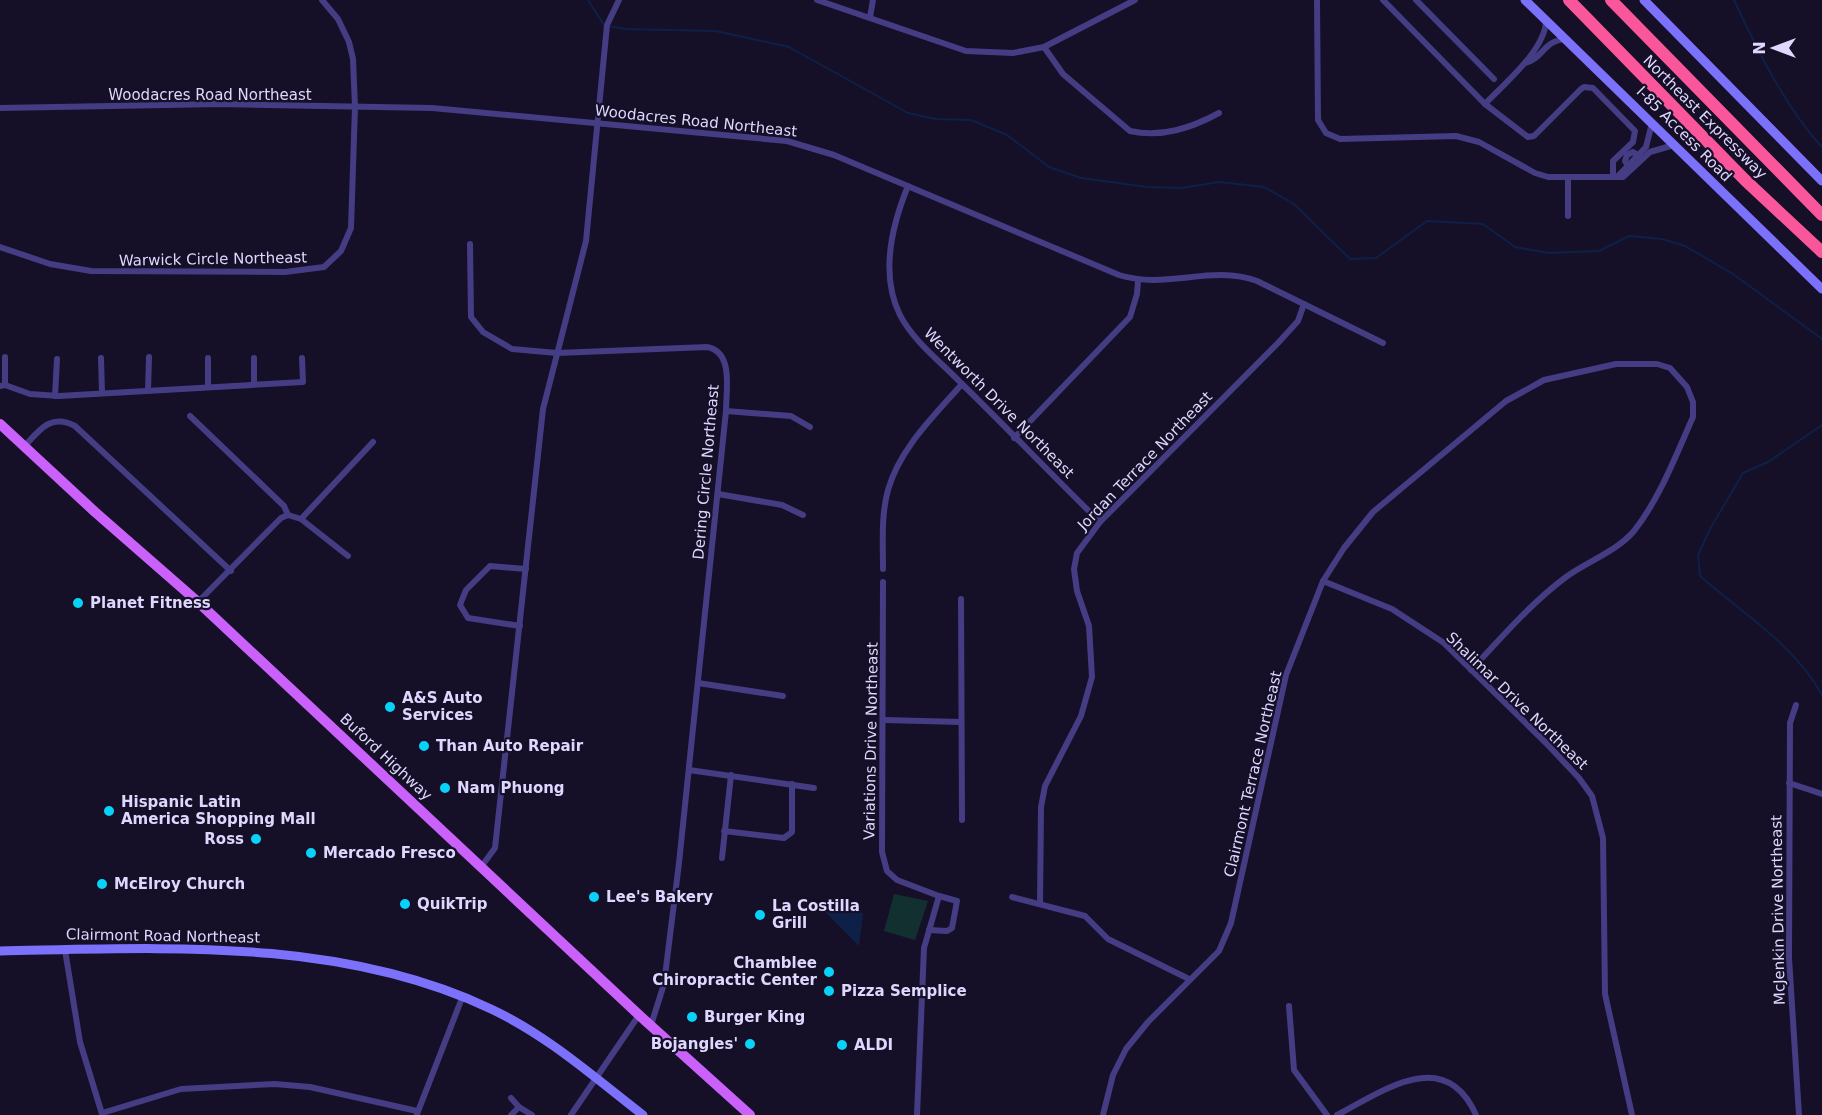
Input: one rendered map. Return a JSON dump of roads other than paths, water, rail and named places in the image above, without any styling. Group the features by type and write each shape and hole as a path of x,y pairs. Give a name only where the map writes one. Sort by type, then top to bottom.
{"highway":[{"name":"Northeast Expressway","path":"1569,0 1745,180 1822,252"},
{"name":"Northeast Expressway","path":"1611,0 1822,215"}],"main road":[{"name":"I-85 Access Road","path":"1525,0 1821,288"},
{"path":"1644,0 1822,181"},
{"name":"Buford Highway","path":"0,424 198,602 639,1015 750,1115"},
{"name":"Clairmont Road Northeast","path":"0,951 238,950 271,953 395,975 445,990 508,1018 547,1042 643,1115"}],"street":[{"name":"Warwick Circle Northeast","path":"0,247 50,264 91,271 279,273 324,267 341,251 351,228 356,107 353,59 349,42 338,19 322,0"},
{"path":"481,867 495,848 543,409 586,242 606,25 619,0"},
{"path":"816,0 966,51 1013,53 1044,47 1135,0"},
{"path":"870,17 873,0"},
{"path":"1317,0 1318,120 1326,133 1340,139 1456,136 1479,142 1548,177 1623,177 1640,158 1657,148 1674,145"},
{"path":"1383,0 1485,104 1528,137 1534,136 1581,89 1593,88 1635,131 1633,142 1613,161 1616,176"},
{"path":"1416,0 1494,79"},
{"path":"1538,50 1546,32 1546,21"},
{"path":"1485,104 1538,50 1552,41 1565,39"},
{"path":"1044,47 1063,74 1130,131 1174,132 1219,113"},
{"name":"Woodacres Road Northeast","path":"0,108 220,104 432,108 787,141 812,146 1087,262 1138,281 1154,282 1237,274 1383,343"},
{"path":"1640,158 1649,141 1652,123"},
{"path":"1568,177 1568,216"},
{"name":"Wentworth Drive Northeast","path":"908,186 894,224 891,257 891,281 900,315 911,331 1014,438 1100,522"},
{"name":"Dering Circle Northeast","path":"470,244 470,306 476,325 512,350 557,352 713,348 724,358 726,411 689,770 664,984 651,1025"},
{"path":"1014,438 1131,317 1138,281"},
{"name":"Jordan Terrace Northeast","path":"1040,903 1041,807 1045,786 1082,717 1092,677 1089,626 1077,591 1074,569 1077,553 1100,522 1278,343 1298,321 1304,304"},
{"path":"5,357 3,386 30,394 55,396 303,382 302,358"},
{"path":"148,391 149,357"},
{"path":"102,358 102,392"},
{"path":"208,358 208,387"},
{"path":"254,358 254,384"},
{"path":"55,396 57,359"},
{"name":"Clairmont Terrace Northeast","path":"1103,1115 1113,1075 1126,1049 1189,979 1219,951 1231,923 1286,675 1323,581 1344,548 1373,512 1506,401 1544,380 1616,364 1657,364 1670,368 1687,387 1693,402 1693,417 1646,513 1633,532 1618,546 1566,577 1523,615 1472,670"},
{"path":"883,569 883,540 888,490 899,463 918,434 962,384"},
{"path":"726,411 791,416 810,427"},
{"path":"190,416 284,506 288,515"},
{"path":"24,447 49,422 64,420 75,426 231,572"},
{"path":"301,519 373,442"},
{"path":"718,494 782,505 803,515"},
{"path":"198,602 216,581 231,572 281,518 288,515 301,519 348,556"},
{"path":"520,626 468,618 460,605 466,590 490,566 526,569"},
{"name":"Shalimar Drive Northeast","path":"1323,581 1392,609 1444,643 1572,771 1592,796 1604,838 1605,994 1632,1115"},
{"name":"Variations Drive Northeast","path":"883,582 884,720 881,836 887,871 897,880 939,896"},
{"path":"961,599 962,820"},
{"path":"698,683 783,696"},
{"name":"McJenkin Drive Northeast","path":"1796,705 1790,723 1789,958 1799,1115"},
{"path":"884,720 961,722"},
{"path":"689,770 814,788"},
{"path":"722,858 731,776"},
{"path":"1789,783 1822,794"},
{"path":"724,831 784,838 792,832 792,784"},
{"path":"917,1115 920,1000 924,948 929,930 939,896 957,901 952,928 947,931 929,930"},
{"path":"1012,897 1086,916 1108,939 1189,979"},
{"path":"65,950 76,1024 102,1114 181,1089 274,1084 310,1087 417,1113 462,998"},
{"path":"1289,1006 1294,1070 1327,1115"},
{"path":"571,1115 639,1015"},
{"path":"1336,1115 1402,1083 1424,1076 1447,1080 1472,1105 1476,1115"},
{"path":"511,1098 519,1107 532,1115"},
{"path":"511,1115 519,1107"}],"water":[{"path":"817,904 833,904 863,913 859,946"}],"waterway":[{"path":"588,0 604,25 625,29 716,31 789,47 908,113 936,119 971,120 1007,135 1049,167 1081,178 1147,187 1181,188 1219,182 1264,187 1294,204 1350,259 1376,258 1427,221 1483,224 1515,247 1548,253 1599,251 1629,236 1662,239 1685,246 1733,274 1822,339"},
{"path":"1734,0 1784,96 1822,147"},
{"path":"1822,425 1768,462 1743,473 1710,529 1698,555 1700,576 1782,645 1797,660 1822,695"}],"place":[{"name":"Planet Fitness","path":"78,603"},
{"name":"A&S Auto Services","path":"390,707"},
{"name":"Than Auto Repair","path":"424,746"},
{"name":"Nam Phuong","path":"445,788"},
{"name":"Hispanic Latin America Shopping Mall","path":"109,811"},
{"name":"Ross","path":"256,839"},
{"name":"Mercado Fresco","path":"311,853"},
{"name":"McElroy Church","path":"102,884"},
{"name":"Lee's Bakery","path":"594,897"},
{"name":"QuikTrip","path":"405,904"},
{"name":"La Costilla Grill","path":"760,915"},
{"name":"Chamblee Chiropractic Center","path":"829,972"},
{"name":"Pizza Semplice","path":"829,991"},
{"name":"Burger King","path":"692,1017"},
{"name":"Bojangles'","path":"750,1044"},
{"name":"ALDI","path":"842,1045"}]}
